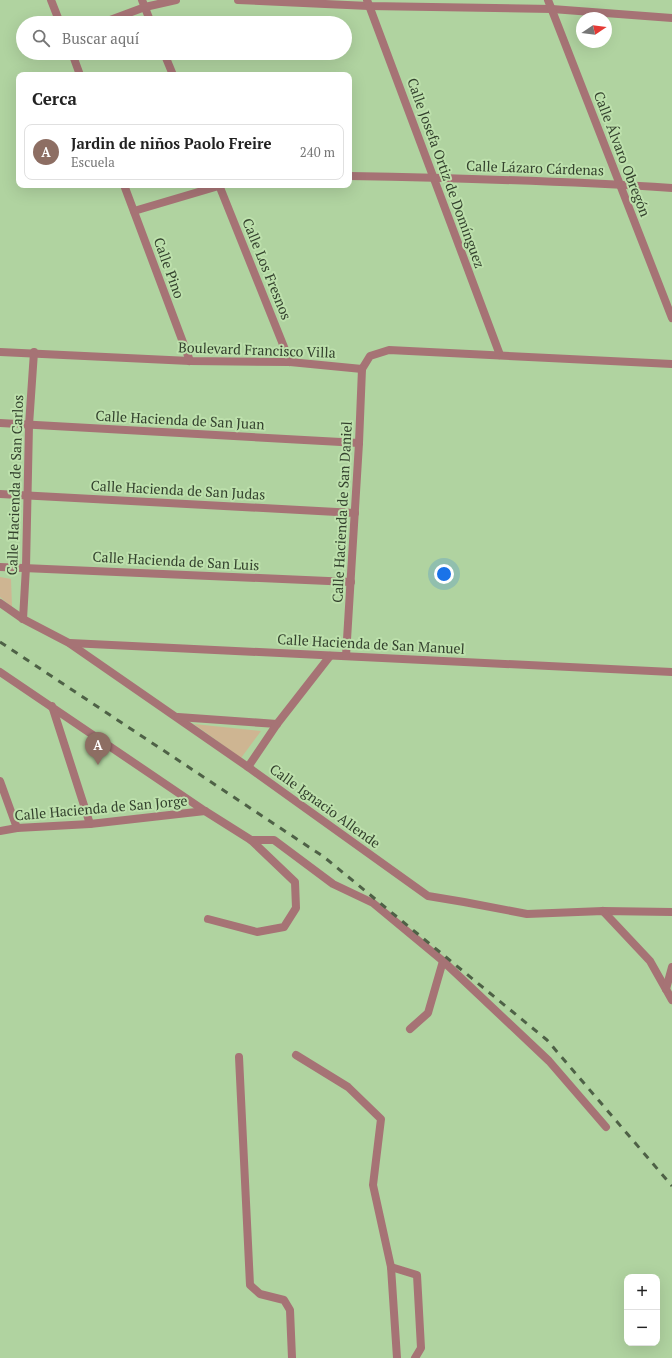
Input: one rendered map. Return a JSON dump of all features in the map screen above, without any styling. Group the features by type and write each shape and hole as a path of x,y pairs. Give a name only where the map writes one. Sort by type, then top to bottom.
{"street":[{"path":"51,0 57,16"},
{"path":"117,16 143,4 176,0"},
{"path":"238,0 552,9 672,18"},
{"name":"Calle Álvaro Obregón","path":"548,0 672,318"},
{"name":"Calle Josefa Ortiz de Domínguez","path":"368,3 500,355"},
{"path":"143,4 148,16"},
{"path":"75,60 79,72"},
{"path":"167,60 172,72"},
{"name":"Calle Lázaro Cárdenas","path":"352,176 433,177 672,188"},
{"name":"Calle Pino","path":"125,188 190,361"},
{"path":"134,211 210,188"},
{"name":"Calle Los Fresnos","path":"221,188 290,362"},
{"path":"362,369 370,356 388,350 672,364"},
{"name":"Boulevard Francisco Villa","path":"0,352 34,352 190,361 290,362 362,369"},
{"name":"Calle Hacienda de San Carlos","path":"23,619 26,567 29,424 34,352"},
{"name":"Calle Hacienda de San Daniel","path":"346,656 362,369"},
{"name":"Calle Hacienda de San Juan","path":"0,423 359,443"},
{"name":"Calle Hacienda de San Judas","path":"0,494 355,512"},
{"name":"Calle Hacienda de San Luis","path":"0,567 351,582"},
{"name":"Calle Ignacio Allende","path":"0,603 23,619 69,643 248,767 428,896 527,914 603,911 672,912"},
{"name":"Calle Hacienda de San Manuel","path":"69,643 672,672"},
{"path":"248,767 277,724 330,656"},
{"path":"0,672 205,811 251,840 295,882 296,908 284,927 257,932 208,919"},
{"path":"52,706 90,824"},
{"path":"177,717 277,724"},
{"path":"0,781 17,828"},
{"name":"Calle Hacienda de San Jorge","path":"0,831 17,828 90,824 205,811"},
{"path":"251,840 274,840 333,884 373,903 443,961 549,1061 606,1127"},
{"path":"603,911 650,961 672,1000"},
{"path":"410,1029 428,1013 443,961"},
{"path":"666,989 672,967"},
{"path":"296,1055 348,1087 381,1119 373,1185 391,1267 397,1358"},
{"path":"240,1057 250,1285 260,1294 284,1300 290,1310 292,1358"},
{"path":"391,1267 417,1275 421,1348 415,1358"}],"shaded area":[{"path":"0,577 11,579 12,607 0,597"},
{"path":"194,724 261,731 241,758"}],"railway":[{"path":"0,642 324,857 547,1040 672,1186"}],"place":[{"name":"Jardin de niños Paolo Freire","path":"98,765"}]}
